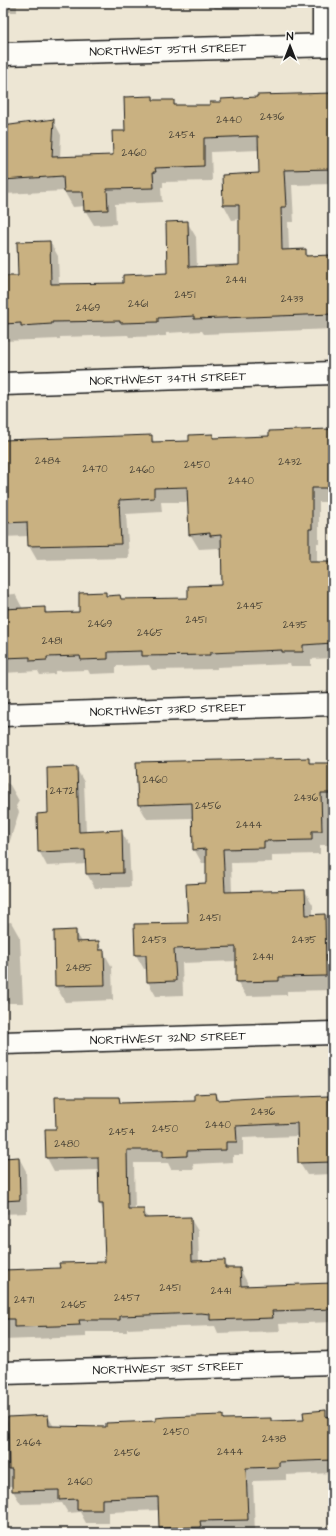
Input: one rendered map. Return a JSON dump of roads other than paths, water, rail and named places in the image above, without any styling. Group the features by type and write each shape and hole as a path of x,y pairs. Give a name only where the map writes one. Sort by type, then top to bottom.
{"street":[{"path":"324,3 329,45"},
{"name":"NORTHWEST 35TH STREET","path":"3,54 329,45"},
{"name":"NORTHWEST 34TH STREET","path":"3,384 333,373"},
{"name":"NORTHWEST 33RD STREET","path":"3,714 333,704"},
{"name":"NORTHWEST 32ND STREET","path":"3,1043 333,1033"},
{"name":"NORTHWEST 31ST STREET","path":"3,1373 333,1363"}]}
